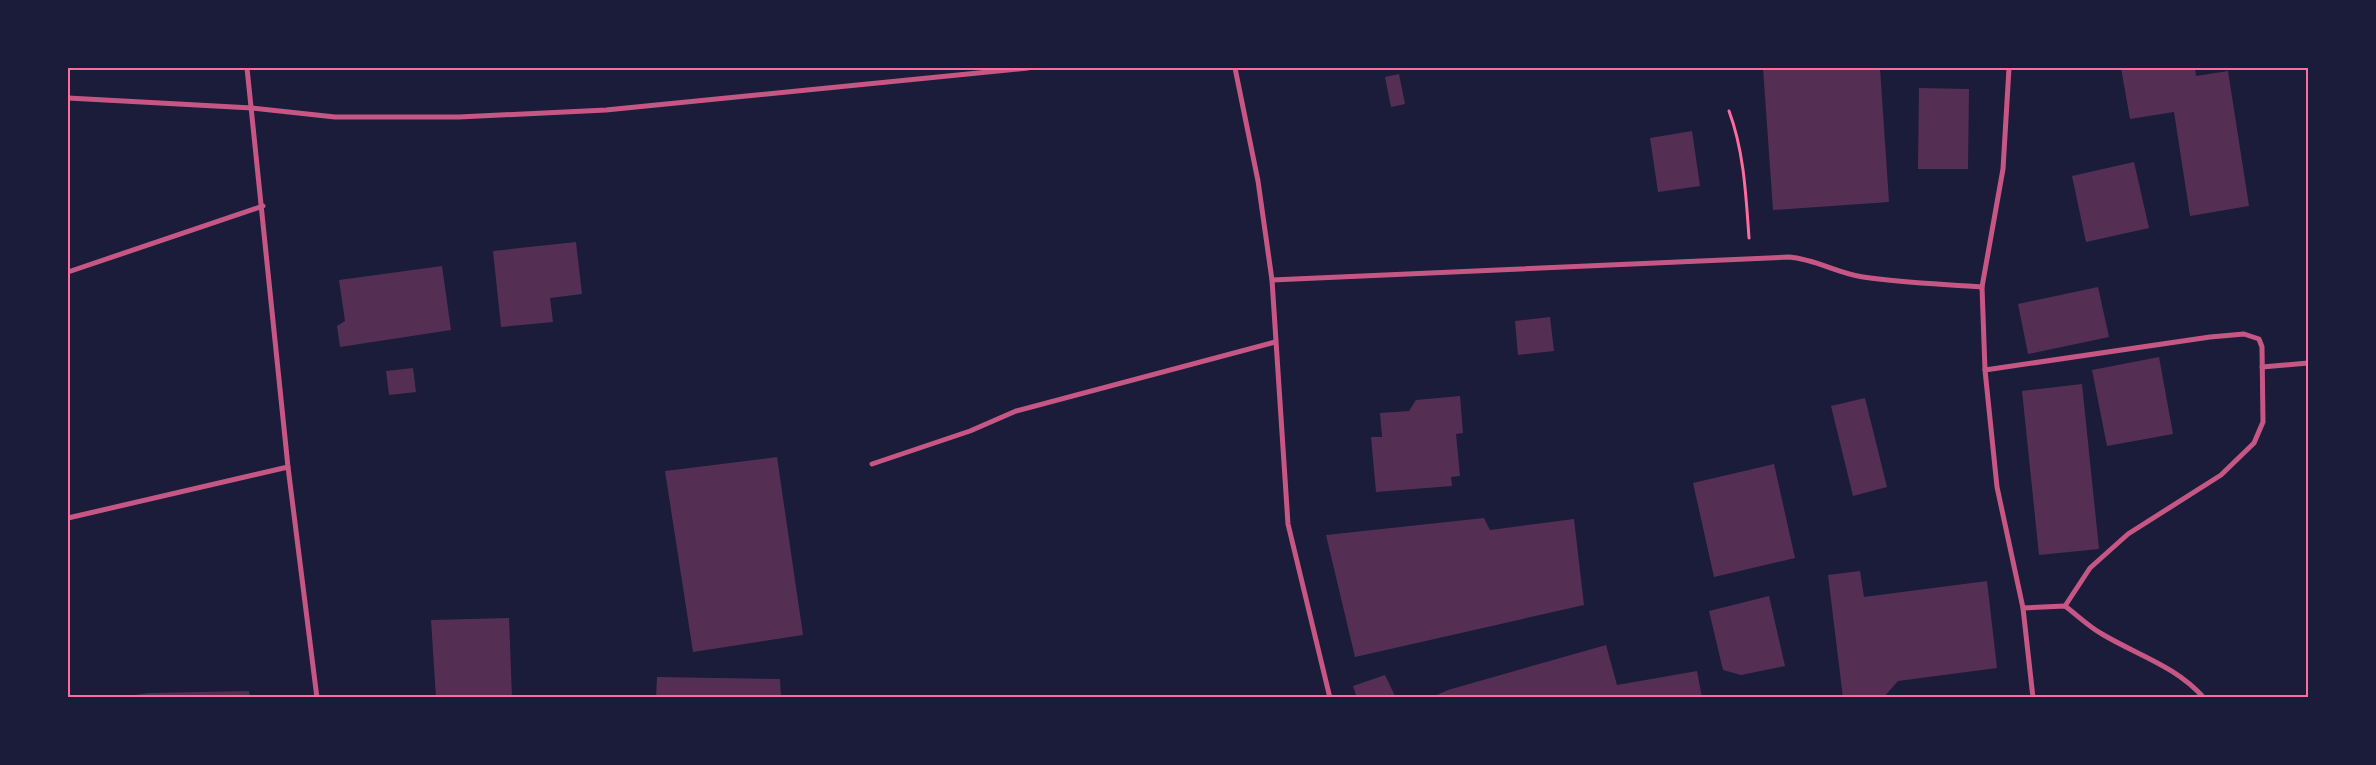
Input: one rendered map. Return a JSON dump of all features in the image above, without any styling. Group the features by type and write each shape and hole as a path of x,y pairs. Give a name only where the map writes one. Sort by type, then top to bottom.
{"street":[{"path":"247,68 263,206 288,467 317,698"},
{"path":"68,98 252,108 335,116 459,117 606,110 1028,68"},
{"path":"1235,68 1258,181 1272,280 1288,524 1330,698"},
{"path":"2009,68 2003,169 1982,287 1985,370 1997,487 2023,608 2033,698"},
{"path":"68,272 263,206"},
{"path":"1272,280 1801,258 1840,272 1863,277 1982,287"},
{"path":"1985,370 2210,337 2244,334 2259,339 2262,347 2263,422 2254,443 2221,475 2128,534 2090,568 2065,606"},
{"path":"872,464 962,434 1016,411 1275,342"},
{"path":"2262,367 2308,363"},
{"path":"68,518 288,467"},
{"path":"2023,608 2065,606 2101,634 2167,667 2194,687 2204,698"}],"path":[{"path":"1729,111 1735,128 1742,166 1750,259"}],"building":[{"path":"1763,68 1880,68 1889,202 1773,210"},
{"path":"2121,68 2195,68 2196,76 2228,71 2249,206 2190,216 2174,112 2130,119"},
{"path":"1399,74 1405,104 1391,107 1385,77"},
{"path":"1919,88 1969,89 1968,169 1918,169"},
{"path":"1692,131 1700,186 1658,192 1650,138"},
{"path":"2134,162 2149,228 2086,242 2072,176"},
{"path":"576,242 582,294 550,298 553,322 501,327 493,251"},
{"path":"442,266 451,330 340,347 337,326 345,321 339,280"},
{"path":"2098,287 2109,337 2028,354 2018,304"},
{"path":"1550,317 1554,351 1518,355 1515,321"},
{"path":"2159,357 2173,434 2107,446 2092,370"},
{"path":"413,368 416,392 389,395 386,371"},
{"path":"2082,384 2099,549 2039,555 2022,391"},
{"path":"1460,396 1463,433 1456,434 1460,476 1451,477 1452,486 1376,492 1371,437 1382,437 1380,413 1409,411 1416,400"},
{"path":"1865,398 1887,487 1853,496 1831,406"},
{"path":"777,457 803,635 693,652 665,471"},
{"path":"1774,464 1795,558 1714,577 1693,483"},
{"path":"1484,518 1490,530 1574,519 1584,605 1355,657 1326,535"},
{"path":"1860,571 1864,597 1987,581 1997,668 1898,681 1883,698 1843,698 1828,575"},
{"path":"1769,596 1785,666 1741,675 1723,670 1709,611"},
{"path":"509,618 512,698 436,698 431,620"},
{"path":"1606,645 1617,685 1697,671 1702,698 1430,698 1448,690"},
{"path":"1385,675 1396,698 1357,698 1353,686"},
{"path":"657,677 780,679 781,698 656,698"},
{"path":"249,691 250,698 127,696 149,693"}]}
